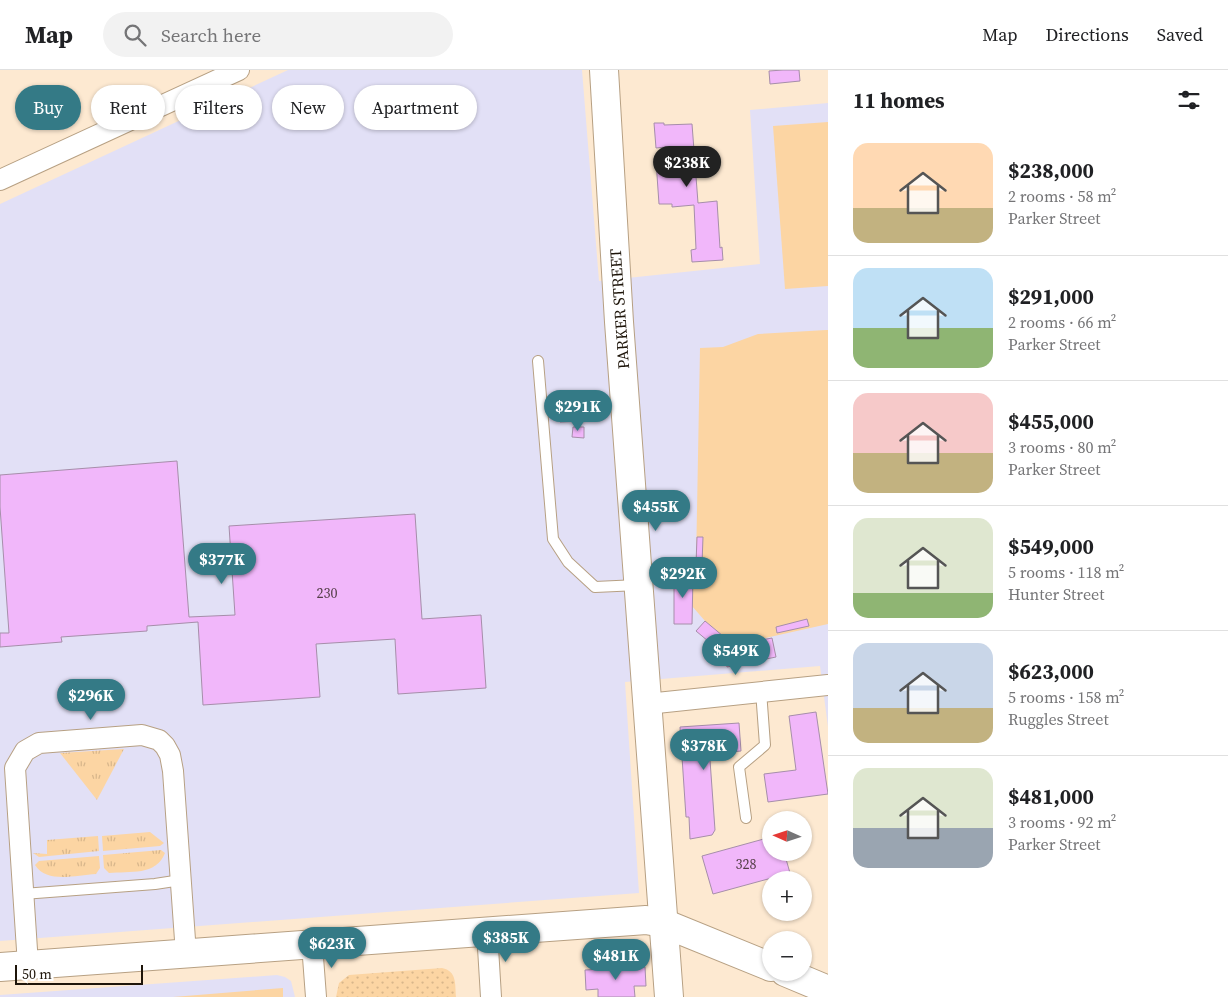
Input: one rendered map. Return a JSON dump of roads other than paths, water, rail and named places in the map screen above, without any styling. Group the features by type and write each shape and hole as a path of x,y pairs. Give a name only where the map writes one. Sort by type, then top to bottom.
{"main road":[{"name":"PARKER STREET","path":"604,70 616,271 669,997"},
{"path":"0,967 646,920 663,923 762,963"},
{"path":"806,981 828,990"}],"street":[{"path":"0,180 239,70"},
{"path":"647,704 828,685"},
{"path":"28,965 15,768 19,759 32,746 48,741 142,735 159,740 170,755 186,954"},
{"path":"487,932 491,997"},
{"path":"312,944 316,997"}],"lane":[{"path":"538,361 553,539 568,562 595,588 639,584"},
{"path":"746,818 739,767 765,745 761,692"},
{"path":"23,894 155,884 181,880"}]}
